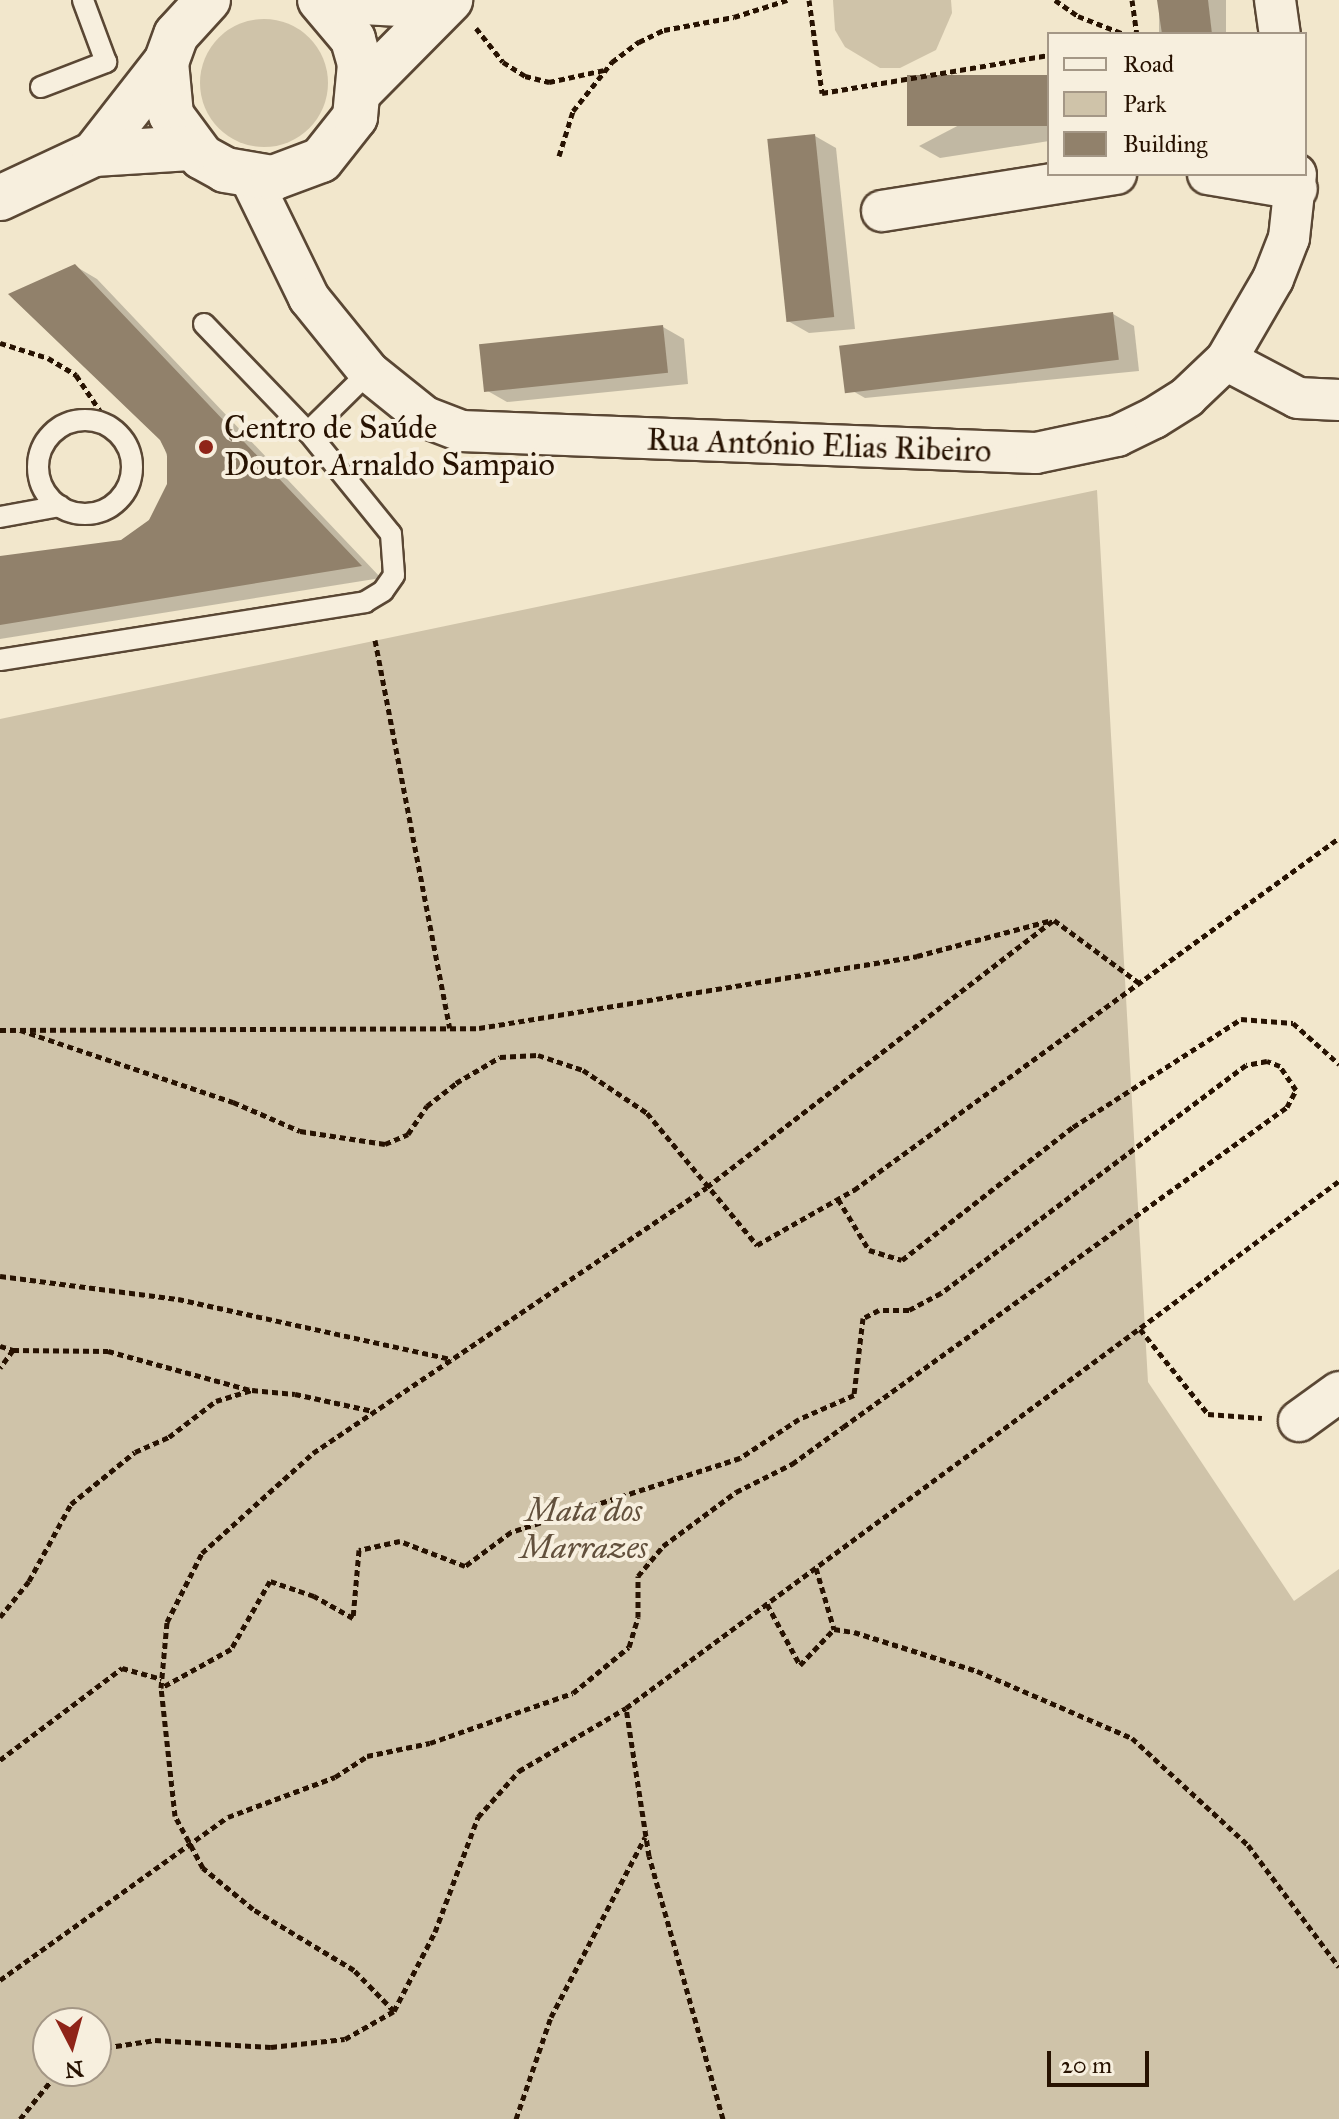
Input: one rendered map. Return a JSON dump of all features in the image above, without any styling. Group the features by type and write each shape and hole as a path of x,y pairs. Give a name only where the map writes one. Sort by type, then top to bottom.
{"main road":[{"path":"322,0 454,10"},
{"path":"322,0 353,39 361,90"},
{"path":"94,154 166,62 198,4"},
{"path":"166,62 171,115 190,148 225,170 250,177 296,172 341,140 361,90 454,10"},
{"path":"0,198 94,154 190,148"}],"street":[{"path":"1275,0 1280,32"},
{"path":"277,233 296,172"},
{"path":"882,211 1103,176"},
{"path":"1230,176 1296,182"},
{"name":"Rua António Elias Ribeiro","path":"250,177 309,298 369,372 425,417 461,431 1036,453 1117,436 1142,424 1187,397 1226,360 1273,279 1289,238 1296,182"},
{"path":"1226,360 1298,398 1339,400"},
{"path":"1299,1421 1339,1392"}],"lane":[{"path":"41,87 106,62 83,0"},
{"path":"0,660 365,602 383,591 394,575 391,534 308,432 204,324"},
{"path":"308,432 369,372"},
{"path":"0,517 60,506 96,513 122,496 132,467 130,451 111,427 81,419 53,432 44,444 38,474 43,489 60,506"}],"path":[{"path":"559,156 573,111 605,70 639,42 664,30 734,17 787,0"},
{"path":"809,0 822,93 1047,55"},
{"path":"1055,0 1078,16 1119,32"},
{"path":"1132,0 1137,32"},
{"path":"454,10 503,62 525,76 549,82 605,70"},
{"path":"0,343 48,358 76,375 111,427"},
{"path":"375,640 450,1028"},
{"path":"20,1030 233,1102 300,1131 385,1144 408,1134 427,1106 500,1057 538,1055 583,1070 647,1113 757,1245 838,1199 1339,838"},
{"path":"0,1030 479,1028 917,956 1054,920"},
{"path":"1054,920 1139,983"},
{"path":"394,2011 354,1970 253,1909 203,1868 175,1816 161,1688 167,1622 202,1553 313,1453 707,1187 1054,920"},
{"path":"838,1199 869,1250 902,1260 1073,1127 1241,1019 1293,1023 1339,1064"},
{"path":"0,1980 131,1883 191,1846 228,1817 335,1777 367,1756 430,1743 573,1693 629,1647 638,1617 638,1576 663,1546 736,1492 792,1464 1287,1107 1296,1090 1280,1066 1267,1061 1246,1065 941,1293 909,1310 879,1310 863,1318 854,1395 799,1419 740,1458 511,1532 465,1566 400,1541 359,1550 353,1618 314,1596 270,1581 231,1649 161,1688"},
{"path":"112,2047 155,2040 271,2047 345,2039 394,2011 435,1932 478,1817 519,1771 626,1708 1339,1181"},
{"path":"0,1276 178,1299 452,1359"},
{"path":"1140,1329 1208,1414 1299,1421"},
{"path":"0,1346 13,1350 108,1351 252,1390 374,1412"},
{"path":"0,1368 13,1350"},
{"path":"0,1617 29,1581 71,1504 135,1452 169,1437 216,1401 252,1390"},
{"path":"816,1568 834,1629"},
{"path":"767,1604 800,1665 834,1629"},
{"path":"834,1629 977,1671 1132,1738 1248,1845 1339,1967"},
{"path":"0,1760 122,1668 162,1679"},
{"path":"626,1708 646,1836 723,2119"},
{"path":"516,2119 551,2017 646,1836"},
{"path":"20,2119 46,2087"}],"green space":[{"path":"833,0 951,0 952,13 936,50 900,68 880,68 845,47 835,30"},
{"path":"264,19 288,24 309,38 323,59 328,83 323,107 309,128 288,142 264,147 240,142 219,128 205,107 200,83 205,59 219,38 240,24"},
{"name":"Mata dos Marrazes","path":"1097,490 1148,1382 1294,1601 1339,1569 1339,2119 0,2119 0,719"}],"building":[{"path":"1157,0 1208,0 1212,32 1162,32"},
{"path":"907,75 1047,75 1047,126 907,126"},
{"path":"815,134 834,317 786,322 767,139"},
{"name":"Centro de Saúde Doutor Arnaldo Sampaio","path":"75,264 362,566 0,625 0,556 121,540 149,520 167,484 167,454 160,440 8,294"},
{"path":"1113,312 1119,360 845,393 839,346"},
{"path":"663,325 668,373 484,392 479,344"}],"place":[{"name":"Centro de Saúde Doutor Arnaldo Sampaio","path":"206,447"}]}
